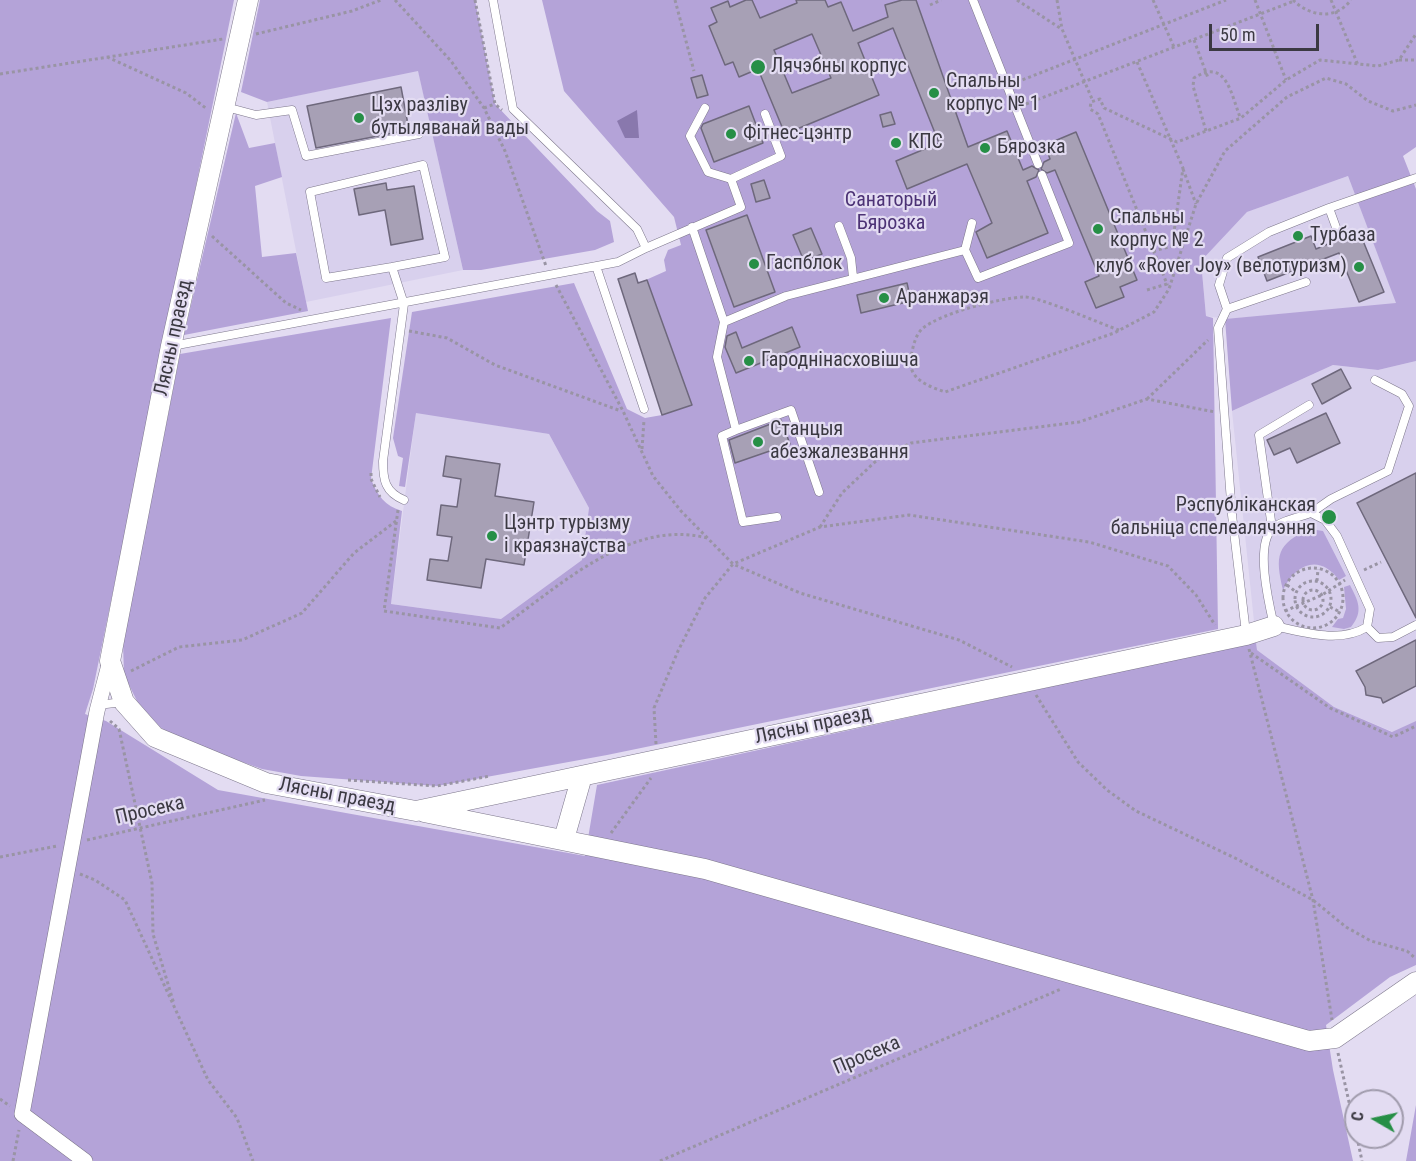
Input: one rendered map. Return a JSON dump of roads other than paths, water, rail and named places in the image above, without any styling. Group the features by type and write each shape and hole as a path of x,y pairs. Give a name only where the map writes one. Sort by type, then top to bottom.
{"street":[{"name":"Лясны праезд","path":"248,0 246,35 225,107 171,346 117,668 124,702 155,737 266,783 416,811 1025,681 1248,643 1277,617"},
{"path":"85,1161 22,1114 98,708 117,668"},
{"path":"564,839 582,776"},
{"path":"416,811 705,869 1300,1039 1318,1042 1335,1038 1416,982"}],"lane":[{"path":"493,0 513,108 637,229 646,248"},
{"path":"973,0 1038,164"},
{"path":"225,107 256,115 292,110 306,156 419,134"},
{"path":"705,108 690,136 708,172 731,179 781,156 765,114"},
{"path":"423,165 445,257 392,267 326,278 310,192 423,165"},
{"path":"972,224 965,250 978,278 1069,243 1042,175"},
{"path":"1248,643 1243,625 1218,328 1227,309 1219,285 1227,258 1269,232 1329,208 1416,178"},
{"path":"171,346 405,304 618,262 741,207 731,179"},
{"path":"1329,208 1337,230"},
{"path":"839,226 852,258 853,277"},
{"path":"692,227 724,322 717,357 736,430"},
{"path":"724,322 786,296 965,250"},
{"path":"596,266 644,409"},
{"path":"392,267 405,304 383,460 383,480 392,495 404,500"},
{"path":"1227,309 1306,282"},
{"path":"1311,513 1325,520 1338,536 1370,609 1367,627 1352,636 1320,635 1277,617 1263,543 1272,528 1311,513 1331,499 1388,471 1409,406 1402,394 1375,380"},
{"path":"1272,528 1259,435 1309,405"},
{"path":"777,516 744,522 722,436 791,410 819,492"},
{"path":"1367,627 1378,638 1393,637 1416,625"},
{"path":"98,708 124,702"}],"place":[{"name":"Лячэбны корпус","path":"758,67"},
{"name":"Спальны корпус № 1","path":"934,93"},
{"name":"Цэх разліву бутыляванай вады","path":"359,118"},
{"name":"Фітнес-цэнтр","path":"731,134"},
{"name":"КПС","path":"896,143"},
{"name":"Бярозка","path":"985,148"},
{"name":"Спальны корпус № 2","path":"1098,229"},
{"name":"Турбаза","path":"1298,236"},
{"name":"Гаспблок","path":"754,264"},
{"name":"клуб «Rover Joy» (велотуризм)","path":"1359,267"},
{"name":"Аранжарэя","path":"884,298"},
{"name":"Гароднінасховішча","path":"749,361"},
{"name":"Станцыя абезжалезвання","path":"758,442"},
{"name":"Рэспубліканская бальніца спелеалячэння","path":"1329,517"},
{"name":"Цэнтр турызму і краязнаўства","path":"492,536"}],"park label":[{"name":"Санаторый Бярозка","path":"891,212"}]}
